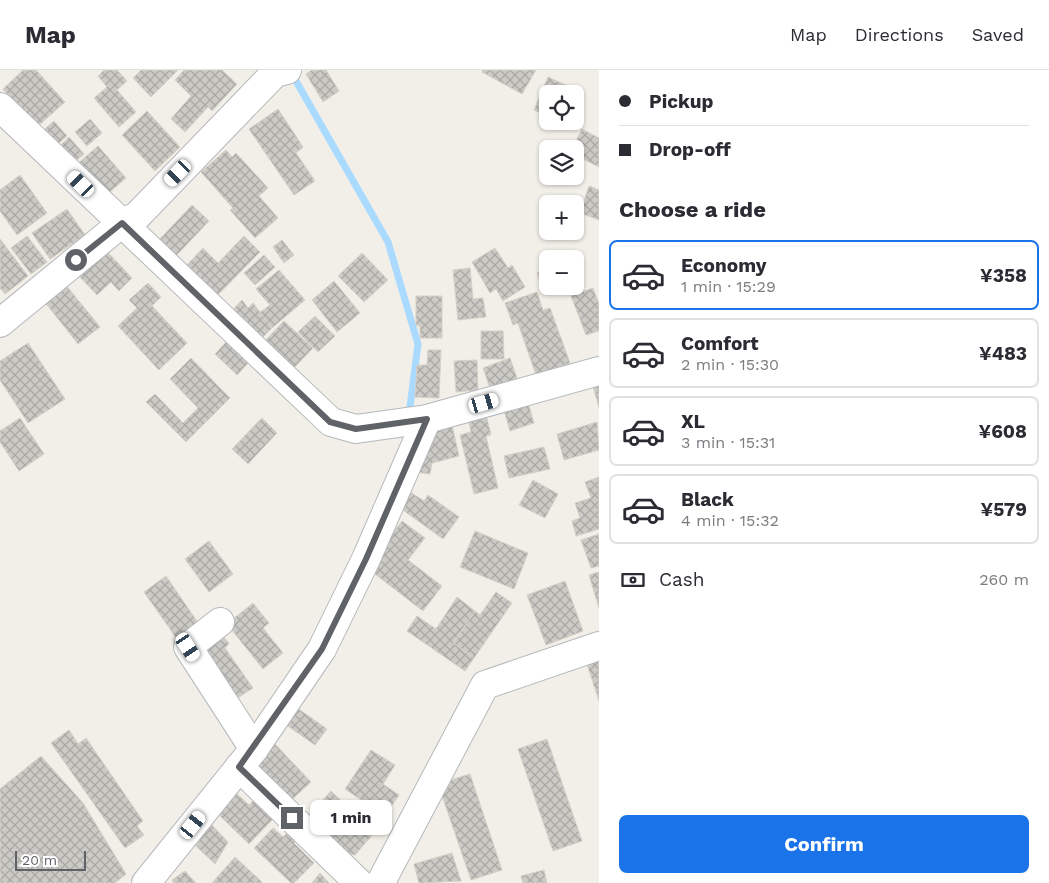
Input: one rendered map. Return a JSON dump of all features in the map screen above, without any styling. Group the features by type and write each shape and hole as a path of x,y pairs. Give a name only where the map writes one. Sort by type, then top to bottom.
{"street":[{"path":"0,323 122,223 137,216 278,71"},
{"path":"0,107 330,422 356,429 427,419 599,371"},
{"path":"146,883 246,758 322,649 366,559 427,419"},
{"path":"220,622 188,647 246,758 359,883"},
{"path":"383,883 382,880 485,685 599,646"}],"building":[{"path":"23,70 36,70 65,102 37,127 3,89"},
{"path":"104,70 117,70 127,81 117,90 136,112 119,127 94,98 107,87 98,76"},
{"path":"141,70 178,70 151,97 133,78"},
{"path":"184,70 222,70 237,84 212,111 208,107 185,132 171,119 191,96 175,80"},
{"path":"312,70 326,70 339,91 323,102 306,74"},
{"path":"483,70 536,70 522,94 482,72"},
{"path":"548,77 565,85 545,85"},
{"path":"539,98 539,112 534,110"},
{"path":"278,109 303,147 296,153 315,181 294,195 249,129"},
{"path":"147,111 180,147 155,171 122,135"},
{"path":"90,119 102,133 87,146 75,132"},
{"path":"54,121 67,136 50,151 37,136"},
{"path":"582,130 599,138 599,167 584,160 584,140 576,140"},
{"path":"69,137 84,154 69,167 54,152"},
{"path":"98,146 126,178 103,198 76,165"},
{"path":"226,150 232,157 236,153 268,188 259,196 278,218 255,238 230,210 233,208 201,172"},
{"path":"20,175 47,213 17,235 0,211 0,190"},
{"path":"589,186 599,190 599,220 584,214 584,201"},
{"path":"192,205 209,221 175,257 158,241"},
{"path":"67,209 85,235 50,259 32,233"},
{"path":"27,236 47,262 31,274 11,248"},
{"path":"244,236 260,252 212,301 186,266 203,248 218,263"},
{"path":"0,239 28,276 5,294 0,288"},
{"path":"282,240 294,255 284,263 273,247"},
{"path":"101,245 132,278 119,291 111,282 97,295 77,274"},
{"path":"495,248 508,268 512,265 525,287 503,301 496,289 490,293 472,262"},
{"path":"362,253 388,280 364,302 338,276"},
{"path":"264,255 275,267 255,285 244,273"},
{"path":"470,268 473,299 483,298 486,317 458,320 453,270"},
{"path":"279,270 305,300 272,328 259,313 270,305 256,289"},
{"path":"334,281 360,313 337,332 312,300"},
{"path":"148,283 161,297 152,306 187,343 159,370 118,326 137,308 129,300"},
{"path":"65,284 100,327 78,344 44,301"},
{"path":"593,288 599,304 599,331 586,335 571,296 584,295 584,291"},
{"path":"537,292 543,310 550,308 570,363 536,375 518,323 513,325 505,303"},
{"path":"416,296 442,296 442,338 420,338 420,326 416,325"},
{"path":"242,300 248,308 253,303 272,328 256,344 228,315"},
{"path":"315,316 335,336 318,352 298,332"},
{"path":"284,321 313,348 290,372 261,345"},
{"path":"481,331 503,331 504,359 481,359"},
{"path":"228,340 250,361 237,375 215,354"},
{"path":"28,343 65,399 28,423 0,380 0,361"},
{"path":"428,350 441,350 439,398 415,397 417,365 427,365"},
{"path":"191,358 230,398 186,442 146,402 155,394 183,423 198,408 170,379"},
{"path":"510,358 518,381 491,391 483,368"},
{"path":"477,360 478,390 456,392 454,361"},
{"path":"599,377 599,408 591,379"},
{"path":"527,399 534,423 510,431 503,407"},
{"path":"485,410 491,435 486,436 498,488 474,494 460,435 471,432 467,414"},
{"path":"20,418 44,454 19,471 0,442 0,431"},
{"path":"262,418 277,433 248,464 232,449"},
{"path":"597,422 599,450 564,460 557,434"},
{"path":"452,425 459,456 432,463 430,474 415,472 427,431"},
{"path":"544,447 550,469 509,478 504,456"},
{"path":"599,477 599,529 576,536 572,521 580,518 575,503 591,498 585,482"},
{"path":"533,480 558,494 545,518 519,505"},
{"path":"407,490 424,501 428,495 459,517 443,539 396,505"},
{"path":"402,521 425,538 408,560 442,586 423,611 367,568"},
{"path":"475,531 528,553 514,589 460,567"},
{"path":"599,534 599,566 591,568 581,540"},
{"path":"209,541 233,574 209,592 185,559"},
{"path":"599,572 599,608 589,575"},
{"path":"166,576 201,627 179,642 144,592"},
{"path":"565,581 583,631 546,645 527,595"},
{"path":"496,592 512,603 474,658 453,643 475,611 480,615"},
{"path":"457,597 475,611 453,643 474,658 465,671 407,631 417,616 436,629"},
{"path":"253,603 269,623 263,628 283,653 263,669 227,624"},
{"path":"221,632 229,644 225,648 253,688 233,701 197,648"},
{"path":"599,654 599,701 585,658"},
{"path":"293,705 327,729 315,745 282,722"},
{"path":"69,730 78,744 86,738 143,821 137,826 144,835 125,848 51,743"},
{"path":"547,739 582,841 553,851 518,749"},
{"path":"273,742 311,782 287,804 250,765"},
{"path":"371,750 395,765 383,784 399,795 385,816 345,789"},
{"path":"41,756 83,803 126,874 115,883 0,883 0,789"},
{"path":"470,774 502,870 471,880 438,784"},
{"path":"234,791 249,805 255,799 274,818 249,844 220,816"},
{"path":"331,791 374,833 355,855 338,852 305,820"},
{"path":"210,823 228,842 215,864 196,846"},
{"path":"273,828 283,837 290,830 299,838 294,843 314,863 294,883 291,883 254,848"},
{"path":"452,853 461,881 419,883 414,864"},
{"path":"235,857 262,882 212,883"},
{"path":"544,870 547,883 523,883 521,876"},
{"path":"185,871 196,883 174,883 172,880"},
{"path":"320,873 329,883 312,883"}],"waterway":[{"path":"292,74 388,242 418,344 409,415"}],"route":[{"path":"76,260 122,223 330,422 356,429 427,419 366,559 322,649 254,749 239,767 292,818"}]}
